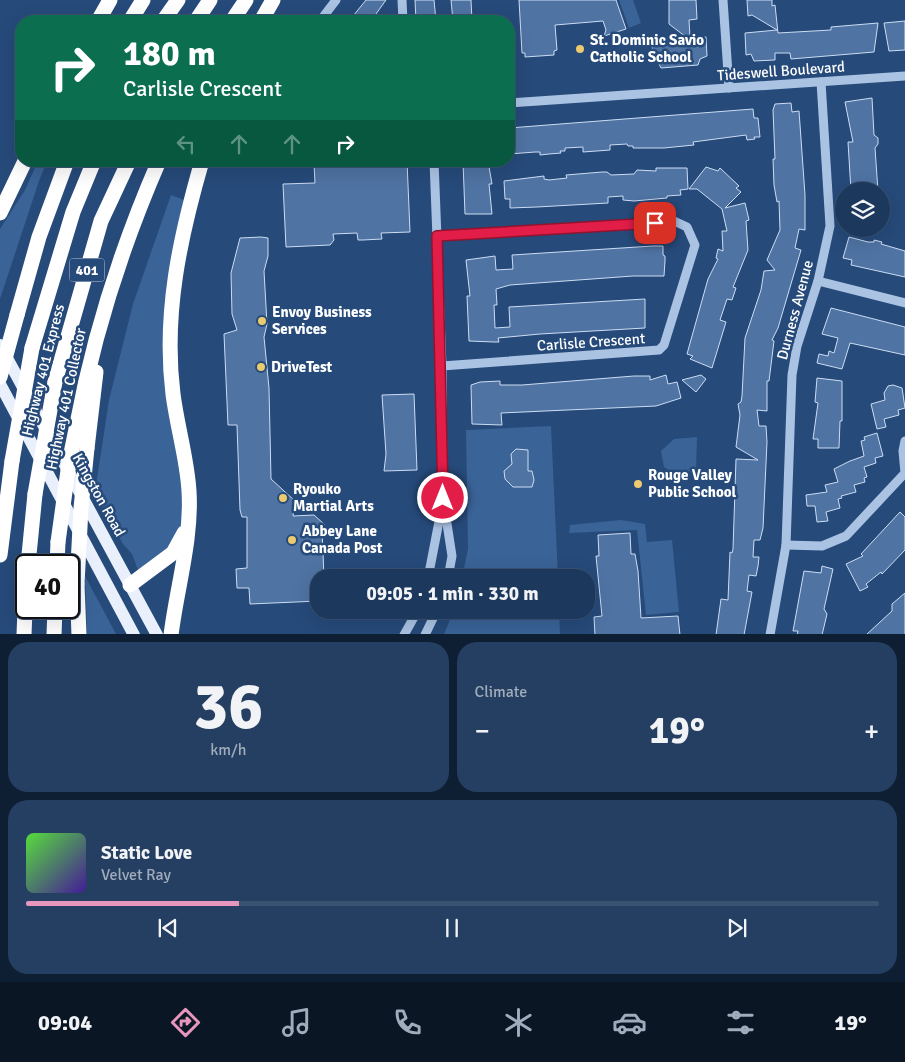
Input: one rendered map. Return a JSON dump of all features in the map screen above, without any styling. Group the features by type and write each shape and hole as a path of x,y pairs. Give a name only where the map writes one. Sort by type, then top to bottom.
{"highway":[{"path":"101,15 110,0"},
{"path":"134,15 143,0"},
{"path":"167,15 178,0"},
{"path":"200,15 210,0"},
{"path":"236,15 246,0"},
{"path":"264,15 273,0"},
{"path":"2,209 22,167"},
{"path":"0,377 39,237 65,167"},
{"name":"Highway 401 Express","path":"0,555 12,461 32,348 72,212 91,167"},
{"name":"Highway 401 Express","path":"29,554 35,494 55,382 101,222 126,167"},
{"name":"Highway 401 Collector","path":"57,554 69,462 88,363 113,279 157,167"},
{"path":"172,634 185,556 189,492 173,392 171,318 175,273 180,247 200,167"},
{"path":"79,634 77,584 81,508 95,375 113,279"},
{"path":"130,585 173,553 187,527"},
{"path":"54,634 55,619"}],"main road":[{"name":"Kingston Road","path":"0,345 156,634"},
{"path":"0,384 134,634"},
{"path":"112,596 130,585"}],"street":[{"path":"325,15 336,0"},
{"path":"402,0 403,15"},
{"path":"723,0 729,88"},
{"name":"Tideswell Boulevard","path":"515,103 905,76"},
{"name":"Durness Avenue","path":"770,634 786,545 792,376 797,346 818,281 830,226 821,82"},
{"path":"434,167 442,366 443,498 452,556 450,569"},
{"name":"Carlisle Crescent","path":"437,236 674,221 687,227 696,244 664,345 659,350 442,366"},
{"path":"818,281 905,303"},
{"path":"786,545 822,546 846,536 905,473 903,451 905,441"},
{"path":"430,569 443,498"},
{"path":"404,634 413,619"},
{"path":"425,634 433,619"}],"shaded area":[{"path":"619,0 633,0 641,23 629,28"},
{"path":"35,167 45,167 0,299 0,229 25,190"},
{"path":"171,195 184,200 169,280 164,375 182,491 182,523 177,540 160,559 138,570 132,554 123,544 95,492 109,400 133,304"},
{"path":"551,426 558,569 464,569 468,549 466,430"},
{"path":"697,437 696,469 680,474 664,467 661,451 674,439"},
{"path":"621,520 645,524 647,542 672,540 679,612 646,615 637,530 569,533 570,525"},
{"path":"85,576 116,634 87,634"},
{"path":"450,619 559,619 560,634 444,634"}],"building":[{"path":"366,0 386,0 375,15 354,15"},
{"path":"415,0 434,0 435,15 416,15"},
{"path":"451,0 471,0 472,15 452,15"},
{"path":"519,0 616,0 626,29 604,36 606,30 603,21 555,25 557,50 554,51 554,55 525,57 525,53 522,53"},
{"path":"669,0 696,0 697,19 689,20 690,37 706,37 707,56 700,59 698,65 661,68 658,62 653,62 652,41 666,39 699,47 669,24"},
{"path":"747,0 772,0 772,6 775,5 778,33 831,30 831,27 878,23 874,52 791,59 790,53 775,53 775,60 754,61 751,54 746,55 745,33 777,30 752,15 748,16"},
{"path":"905,21 905,50 889,51 884,23"},
{"path":"872,98 874,135 878,138 878,144 875,148 877,182 850,182 848,142 853,142 845,102"},
{"path":"791,103 792,112 799,111 805,195 805,230 799,229 795,248 801,250 778,328 772,340 774,341 769,381 767,381 767,411 757,410 759,426 766,426 767,442 763,528 760,540 754,540 753,557 759,557 756,576 749,575 747,591 752,592 744,634 716,634 721,599 728,600 730,552 732,553 733,549 736,459 758,460 736,447 740,415 738,404 741,402 742,396 745,338 761,290 764,271 775,270 767,260 780,230 779,201 777,202 774,185 773,110 775,104"},
{"path":"753,109 754,118 758,118 760,137 747,140 746,135 693,142 694,145 664,148 633,148 633,146 628,146 627,144 610,145 610,150 583,152 583,147 565,148 565,151 560,151 561,153 540,155 540,152 515,154 515,128"},
{"path":"314,167 407,167 410,232 381,233 382,239 363,240 358,240 357,233 333,234 334,240 330,245 286,247 283,184 315,183"},
{"path":"463,167 489,167 492,184 489,184 492,214 465,214"},
{"path":"706,167 718,171 720,168 739,186 736,188 741,192 725,208 745,203 749,220 746,221 748,250 733,287 736,288 732,300 727,299 720,320 726,322 712,368 690,359 693,356 687,354 708,279 718,259 716,258 718,249 723,251 722,231 727,231 722,209 697,189 689,189"},
{"path":"656,168 687,168 688,189 680,190 681,195 667,196 667,198 634,201 623,200 623,196 608,197 608,203 537,207 510,208 510,199 505,199 504,181 544,176 544,179 549,180 567,178 566,175 602,172 607,172 611,175 634,174 637,170 656,171"},
{"path":"849,237 868,242 874,242 874,240 882,242 881,244 905,251 905,277 851,265 852,260 843,258"},
{"path":"240,238 268,238 268,256 264,271 267,324 264,337 269,388 271,479 295,501 293,516 314,515 325,525 322,528 324,569 310,569 310,601 250,604 249,588 237,588 236,569 247,568 247,517 242,517 240,510 237,425 228,425 224,334 237,330 232,314 231,273"},
{"path":"663,246 663,255 665,256 664,276 633,276 510,285 496,289 497,305 494,305 495,328 510,327 509,307 645,299 645,328 498,338 499,342 469,341 467,296 470,296 466,260 495,256 496,270 513,269 512,255"},
{"path":"831,308 905,327 905,355 850,343 842,369 817,363 819,354 828,356 829,351 834,353 838,338 822,334"},
{"path":"666,375 668,384 677,382 681,398 656,406 501,413 502,425 472,424 471,385 480,382 500,381 500,385 522,385 634,376 650,376 650,380"},
{"path":"701,375 706,379 696,392 682,380"},
{"path":"817,378 842,381 842,421 840,421 839,448 818,448 818,439 813,439 818,403 815,402"},
{"path":"893,385 902,388 905,408 898,410 899,415 884,419 886,427 877,429 871,404 885,400 884,393 888,386"},
{"path":"414,394 417,470 384,471 386,454 382,395"},
{"path":"877,433 883,456 875,458 876,463 864,467 867,477 864,478 865,482 854,485 856,492 841,496 842,498 838,499 840,508 826,512 828,521 817,522 815,506 807,506 806,495 827,492 825,485 838,482 834,469 864,456 861,441 865,440 864,437"},
{"path":"516,449 528,450 528,471 532,471 534,480 532,487 513,487 505,479 504,471 512,464 511,454"},
{"path":"900,512 905,517 905,550 882,574 881,572 866,584 868,587 860,591 846,564 863,556 861,554"},
{"path":"630,533 631,554 635,554 638,571 641,618 678,616 680,634 595,634 594,619 595,617 602,616 596,556 599,556 598,535"},
{"path":"822,566 833,569 824,609 827,614 822,634 797,634 798,631 793,631 804,571 821,573"},
{"path":"905,593 905,634 867,634 892,611 892,604"}],"place":[{"name":"St. Dominic Savio Catholic School","path":"580,49"},
{"name":"Envoy Business Services","path":"262,321"},
{"name":"DriveTest","path":"261,367"},
{"name":"Rouge Valley Public School","path":"638,484"},
{"name":"Ryouko Martial Arts","path":"283,498"},
{"name":"Abbey Lane Canada Post","path":"292,540"}],"route":[{"path":"443,498 442,366 437,236 655,223"}]}
